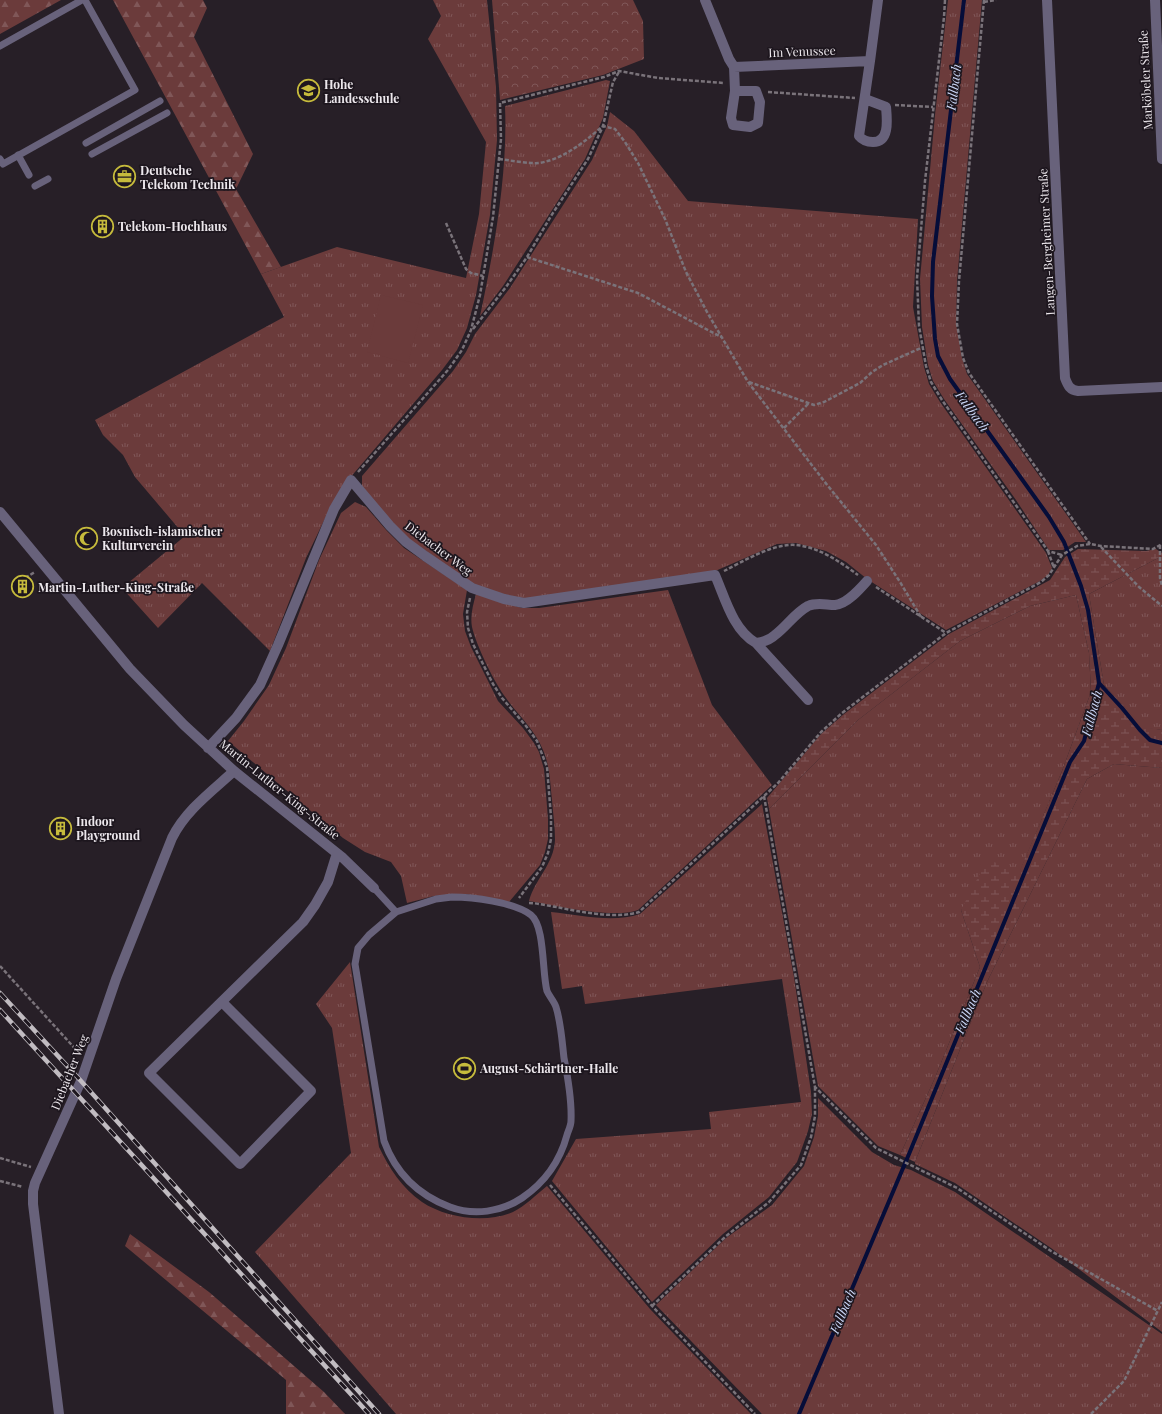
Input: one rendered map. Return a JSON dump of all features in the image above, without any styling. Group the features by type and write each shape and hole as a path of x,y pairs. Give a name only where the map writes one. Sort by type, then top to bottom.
{"street":[{"path":"705,0 734,67 735,88 731,118 733,125 750,127 758,123 760,102 756,91 735,88"},
{"path":"865,99 886,107 887,119 884,138 881,141 866,142 859,136 878,0"},
{"name":"Langen-Bergheimer Straße","path":"1047,0 1065,378 1068,386 1072,390 1078,391 1162,387"},
{"name":"Marköbeler Straße","path":"1155,0 1162,159"},
{"name":"Im Venussee","path":"734,67 870,61"},
{"path":"208,748 236,718 260,685 334,509 351,480"},
{"name":"Diebacher Weg","path":"351,480 390,526 406,542 472,588 504,599 524,603 715,575"},
{"name":"Martin-Luther-King-Straße","path":"0,512 130,669 184,725 234,771 337,853 374,888"},
{"path":"715,575 732,615 748,639 756,643 808,700"},
{"path":"756,643 766,641 775,635 808,606 815,604 837,605 846,601 867,581"},
{"name":"Diebacher Weg","path":"59,1414 34,1212 33,1191 35,1183 81,1081 116,980 178,827 195,807 234,771"},
{"name":"Martin-Luther-King-Straße","path":"222,1002 311,1091 240,1164 149,1073 303,922 328,882 337,853"}],"lane":[{"path":"0,46 83,0 135,90 3,164 0,159"},
{"path":"86,143 160,101"},
{"path":"92,154 167,113"},
{"path":"18,156 29,174"},
{"path":"35,186 48,179"},
{"path":"374,888 396,912"},
{"path":"467,897 513,907 530,915 537,925 548,991 555,1006 559,1022 569,1088 571,1122 564,1146 556,1163 545,1178 533,1190 509,1206 496,1210 476,1212 462,1211 428,1198 412,1185 399,1171 389,1155 384,1141 355,964 358,948 369,935 396,912 436,899 467,897"}],"path":[{"path":"945,0 925,181 917,278 919,326 923,347 931,382 1048,552 1054,568"},
{"path":"996,0 984,1 959,281 957,324 964,358 969,373 1090,544"},
{"path":"351,480 448,370 462,350 471,330 480,295 493,218 501,139 500,103 604,77 620,71 658,78 735,88"},
{"path":"471,330 506,287 527,257 551,216 588,159 603,126 612,82 620,71"},
{"path":"756,91 865,99"},
{"path":"886,107 896,105 933,107"},
{"path":"499,159 537,164 550,160 563,155 603,126"},
{"path":"603,126 614,130 625,142 638,163 665,220 686,272 707,312 724,338 748,382 824,481 876,545 921,617"},
{"path":"446,223 466,269 471,274 483,276"},
{"path":"527,257 638,293 724,338"},
{"path":"748,382 814,405 824,402 860,384 872,372 883,365 923,347"},
{"path":"784,428 809,404"},
{"path":"513,907 530,902 562,909 616,915 629,915 639,912 778,783 821,732 842,713 946,633 1041,582 1049,575 1062,555 1077,546 1090,544 1153,549 1161,545 1160,578 1162,586"},
{"path":"715,575 762,552 777,547 795,545 808,548 826,554 840,562 946,633"},
{"path":"1101,546 1139,587 1162,606"},
{"path":"1048,552 1062,555"},
{"path":"15,584 44,567"},
{"path":"472,588 466,612 468,628 473,644 489,678 502,698 537,741 547,767 551,817 551,838 548,853 542,867 513,907"},
{"path":"652,1306 725,1237 769,1202 801,1165 811,1137 815,1116 815,1087 764,796"},
{"path":"0,966 88,1062"},
{"path":"815,1087 876,1148 957,1188 1051,1251 1158,1311"},
{"path":"0,1158 41,1170"},
{"path":"545,1178 652,1306 755,1414"},
{"path":"0,1181 33,1191"},
{"path":"1091,1414 1124,1381 1162,1302"}],"green space":[{"path":"0,0 61,0 0,34"},
{"path":"113,0 203,0 207,8 194,37 253,154 236,189 281,267 261,274"},
{"path":"433,0 487,0 496,87 497,140 490,215 476,295 467,328 457,350 442,370 349,479 331,506 306,558 270,651 202,583 158,628 122,588 185,536 135,477 123,455 103,435 95,420 284,317 261,274 337,247 466,278 479,214 486,142 428,39 441,16"},
{"path":"492,0 633,0 643,21 644,59 603,75 500,100"},
{"path":"948,0 982,0 957,281 956,324 962,358 967,374 1086,542 1075,542 1063,550 1049,550 1016,500 944,399 933,381 928,365 922,327 920,279 935,115"},
{"path":"606,80 610,81 603,118 585,159 503,286 480,316 499,212 504,158 505,106"},
{"path":"610,112 634,131 688,201 918,219 913,307 924,367 929,384 940,402 1046,553 1052,568 1048,575 1040,581 946,630 867,579 846,562 826,551 796,543 777,544 713,572 523,600 473,585 409,539 392,524 362,487 362,476 453,371 466,352 475,334 510,288 592,160 607,126"},
{"path":"381,295 423,305 408,363 367,352"},
{"path":"355,502 366,507 404,548 467,590 463,614 465,631 471,647 498,701 523,728 539,752 544,769 548,839 540,865 509,902 465,894 434,896 407,903 401,876 391,862 365,852 343,838 228,741 269,685 286,648 319,560 341,513"},
{"path":"1078,549 1146,551 1156,549 1162,553 1162,556 1089,594 1104,685 1144,727 1162,730 1162,768 1114,764 1087,779 987,982 915,1162 900,1155 934,1080 980,967 961,910 987,860 1020,870 1062,771 1091,692 1089,653 1076,595 1030,606 960,641 858,720 769,809 767,798 821,734 844,714 949,634 1050,580 1065,557"},
{"path":"1162,556 1162,730 1144,728 1104,685 1089,594"},
{"path":"668,590 712,705 772,785 638,910 614,913 585,911 529,901 554,849 555,830 548,768 540,743 502,692 491,674 477,644 471,623 472,610 476,594 522,608 539,608"},
{"path":"1076,595 1089,653 1091,692 1062,771 1020,871 961,910 980,967 934,1080 900,1155 878,1146 818,1086 769,809 858,720 960,641 1030,606"},
{"path":"1114,764 1162,768 1162,1332 1051,1248 955,1183 915,1164 987,982 1087,779"},
{"path":"762,804 794,977 811,1092 812,1114 808,1131 797,1162 769,1197 723,1234 652,1302 552,1181 576,1139 711,1129 709,1112 801,1102 782,979 585,1004 582,986 562,989 551,912 607,918 630,917 640,914"},
{"path":"350,962 379,1147 402,1184 422,1202 432,1208 466,1218 491,1218 513,1212 526,1204 547,1186 650,1309 751,1414 396,1414 255,1252 351,1153 332,1028 316,1004"},
{"path":"818,1098 872,1152 894,1165 911,1170 955,1192 1162,1334 1162,1414 762,1414 656,1305 726,1238 772,1205 804,1166 814,1137 818,1116"},
{"path":"130,1234 209,1292 324,1392 345,1414 286,1414 286,1380 125,1246"}],"waterway":[{"name":"Fallbach","path":"799,1414 909,1154 1070,762 1084,741 1099,683 1088,610 1081,586 1064,542 1049,517 950,379 938,356 935,339 932,296 933,262 964,0"},
{"path":"1099,683 1150,740 1162,743"}],"railway":[{"path":"0,993 81,1081 379,1414"},
{"path":"0,1010 369,1414"}],"place":[{"name":"Hohe Landesschule","path":"309,91"},
{"name":"Deutsche Telekom Technik","path":"124,177"},
{"name":"Telekom-Hochhaus","path":"103,226"},
{"name":"Bosnisch-islamischer Kulturverein","path":"87,538"},
{"name":"Martin-Luther-King-Straße","path":"22,587"},
{"name":"Indoor Playground","path":"61,828"},
{"name":"August-Schärttner-Halle","path":"465,1068"}]}
